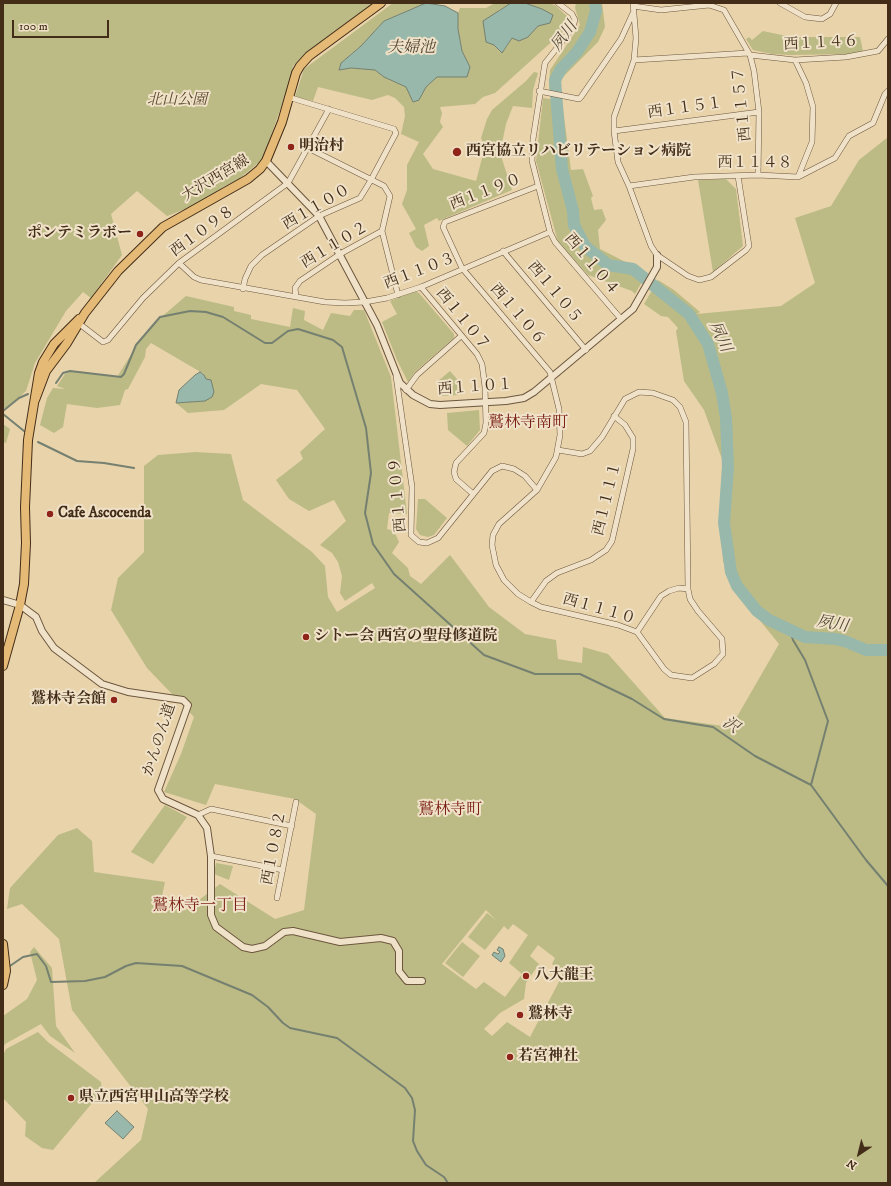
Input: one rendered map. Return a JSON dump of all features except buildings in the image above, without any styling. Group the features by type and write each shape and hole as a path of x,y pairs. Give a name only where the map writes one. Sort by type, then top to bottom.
{"main road":[{"name":"大沢西宮線","path":"3,666 20,605 24,584 28,440 39,373 43,362 54,344 77,322 132,255 162,227 248,179 260,169 266,161 282,122 296,73 309,56 382,3"},
{"path":"3,947 6,971 3,985"}],"street":[{"name":"西１１０４","path":"558,3 572,14 575,20 572,29 545,63 539,91 532,161 550,232 556,242 621,319"},
{"path":"780,3 805,17 822,19 830,14 836,3"},
{"path":"633,4 636,38 634,60 614,117 614,131 618,162 629,186 651,246 657,255 688,276 699,280 711,277 746,250 749,246 738,176"},
{"name":"西１１５７","path":"633,4 661,10 709,4 724,10 749,54 754,71 759,112 758,175"},
{"path":"539,91 579,99 582,97 621,39 628,19 633,13"},
{"name":"西１１４６","path":"634,60 749,54 795,60 861,55 878,51 888,39"},
{"path":"795,60 806,83 813,107 812,142 798,177"},
{"name":"西１１４８","path":"629,186 694,177 758,175 798,177 835,158 849,136 873,123 884,94 888,91"},
{"name":"西１１００","path":"244,289 245,279 251,266 256,260 319,216 360,198 372,180 396,133 394,129 288,97"},
{"name":"西１０９８","path":"77,322 103,342 108,340 143,298 179,263 288,183 329,109"},
{"name":"西１１５１","path":"614,131 759,112"},
{"path":"308,148 384,186 390,196 382,231"},
{"name":"西１１０１","path":"266,161 319,216 377,325 400,383 406,390 419,400 435,405 484,403 524,398 534,392 552,379 633,309 655,273 657,268 657,255"},
{"name":"西１１９０","path":"462,268 444,227 445,222 538,186"},
{"name":"西１１０２","path":"296,297 295,288 300,281 340,254 382,231 398,295"},
{"name":"西１１０３","path":"179,263 197,279 244,289 336,303 365,302 398,295 420,287 550,232"},
{"name":"西１１０５","path":"503,251 586,350"},
{"name":"西１１０６","path":"462,268 550,372 552,379"},
{"name":"西１１０７","path":"420,287 480,359 485,387 484,403 486,423 484,433 456,463 454,472 456,479 472,493"},
{"path":"406,390 417,374 461,336"},
{"name":"西１１０９","path":"394,369 412,487 411,535 419,542 427,543 438,538 472,493"},
{"name":"西１１１０","path":"552,379 561,421 558,450 550,469 537,490 499,524 493,535 492,545 496,565 504,580 518,594 541,606 618,625 637,632 671,675 692,678 714,664 723,654 722,639 698,611 690,599 688,589 686,422 680,407 673,400 653,393 639,392 625,399 602,437 590,451 582,454 558,450"},
{"name":"西１１１１","path":"531,602 546,582 557,573 592,560 606,550 612,541 633,449 633,438 625,425 614,416"},
{"path":"472,493 492,471 502,466 514,469 525,476 537,490"},
{"path":"637,632 661,596 669,591 679,588 688,589"},
{"path":"3,600 20,605"},
{"name":"かんのん道","path":"20,605 36,617 42,631 54,648 102,684 128,692 183,700 188,704 158,790 163,799 198,815"},
{"name":"西１０８２","path":"277,898 296,802"},
{"path":"292,826 211,809 198,815 207,828 211,856 211,915 216,927 243,947 252,949 265,946 284,932 293,931 340,942 381,938 392,941 399,951 399,972 407,981 422,981"},
{"path":"211,856 283,870"}],"green space":[{"name":"北山公園","path":"3,3 375,3 307,52 293,66 292,75 263,159 239,179 223,187 201,203 167,216 137,191 111,214 122,255 91,298 83,292 66,311 35,363 26,391 7,408 3,408"},
{"path":"393,3 426,3 384,21 361,46 341,63 339,70 351,68 375,70 384,77 406,87 419,100 426,87 437,77 470,67 462,51 458,29 458,13 460,8 486,8 495,3 511,3 499,10 494,45 500,52 506,48 512,38 528,37 538,26 542,9 525,3 550,3 556,6 570,19 568,27 495,93 483,97 475,104 440,107 442,113 440,122 443,127 423,154 433,169 476,181 485,147 481,138 487,119 492,110 526,81 534,72 538,73 533,90 532,108 513,106 506,124 500,153 512,190 439,221 437,218 424,225 429,246 422,251 416,247 409,233 416,229 402,204 407,190 407,165 419,142 401,134 405,116 404,107 395,98 388,95 372,100 318,87 313,101 295,97 304,69"},
{"path":"576,3 602,3 605,27 598,42 562,78 559,92 549,90 550,70 580,25 575,8"},
{"path":"763,31 791,37 860,37 863,51 853,54 790,55 772,54 753,50 746,39 749,37 752,40"},
{"path":"543,98 562,101 571,170 583,169 593,196 591,198 594,210 602,209 606,220 598,230 600,249 647,273 635,294 632,291 588,275 558,242 536,161"},
{"path":"888,137 888,1183 94,1183 141,1140 148,1109 72,1010 59,939 22,904 7,909 10,888 58,835 77,828 92,841 94,872 165,882 160,905 186,910 220,884 275,919 304,910 316,814 295,799 215,784 206,805 164,792 181,754 194,717 147,668 111,610 118,578 144,552 144,466 158,455 196,452 231,454 243,500 312,552 325,566 328,597 337,612 375,588 372,583 345,601 340,593 342,576 338,562 332,553 320,545 346,521 334,500 309,511 289,499 276,480 303,459 300,452 325,429 297,390 261,384 224,410 188,413 176,403 205,401 204,374 151,343 146,349 145,357 128,389 125,390 120,405 97,408 67,404 63,427 54,433 40,425 47,398 53,388 65,389 57,386 65,374 72,371 117,377 141,339 152,325 186,296 234,307 234,311 251,315 251,319 290,327 293,308 305,311 304,320 323,330 331,313 350,316 354,310 364,310 391,377 407,514 389,513 387,529 394,531 399,542 392,553 408,568 410,576 421,584 450,555 489,607 525,634 556,640 558,659 582,663 583,647 608,654 665,718 731,727 779,644 740,596 723,561 721,519 722,459 704,410 684,381 676,331 678,328 668,317 661,316 644,304 658,280 674,290 700,312 697,314 781,306 815,283 795,218 831,206 859,160","holes":["486,910 496,920 487,913 468,937 485,950 504,926 508,930 513,924 528,935 509,963 522,974 505,997 484,982 476,989 442,964","538,945 555,958 552,964 563,974 530,1037 507,1022 492,1036 484,1029 500,1013 524,999 526,983 539,964 530,956"]},
{"path":"726,179 736,189 743,246 713,272 698,180"},
{"path":"415,291 419,293 454,334 454,338 415,372 408,382 397,360 382,322 397,314 390,301"},
{"path":"450,371 457,379 458,395 439,396 437,382"},
{"path":"479,410 480,430 467,446 448,430 447,413"},
{"path":"3,424 10,429 6,443 3,442"},
{"path":"418,499 425,499 447,518 434,535 428,537 420,535 416,529"},
{"path":"165,805 187,817 153,864 131,852"},
{"path":"216,863 233,866 229,880 214,874"},
{"path":"462,942 480,956 463,977 445,963"},
{"path":"34,947 52,968 56,1026 75,1053 50,1036 41,1024 5,1044 3,1048 3,1016 27,999 37,980 30,952"},
{"path":"38,1032 48,1042 101,1082 102,1091 53,1150 42,1148 25,1136 26,1122 3,1098 3,1055 6,1049"}],"water":[{"name":"夫婦池","path":"426,3 445,6 458,13 458,29 462,51 470,67 467,77 437,77 426,87 419,100 413,102 406,87 384,77 375,70 351,68 339,70 341,63 361,46 384,21"},
{"path":"511,3 525,3 553,15 550,23 538,26 528,37 519,41 512,38 502,53 494,45 486,42 483,21"},
{"path":"200,372 206,379 211,380 214,392 212,397 205,401 176,403 179,390"},
{"path":"499,947 503,949 505,956 501,962 492,955 494,952 498,954 500,952 497,950"},
{"path":"117,1111 134,1127 123,1139 105,1123"}],"waterway":[{"name":"夙川","path":"595,3 596,11 590,32 577,52 561,69 555,80 562,169 573,211 574,225 585,246 608,265 633,269 689,314 708,344 722,393 726,418 728,467 724,523 731,572 737,586 757,611 769,620 805,637 836,639 866,650 888,650"},
{"path":"56,383 63,373 70,371 121,377 124,374 136,345 160,317 190,311 206,312 223,317 265,343 272,343 288,331 298,329 333,340 342,347 366,428 371,473 365,513 373,544 394,574 484,655 535,674 580,674 632,699 664,719 713,727 755,756 811,785 866,860 888,886"},
{"path":"3,411 19,398 28,394"},
{"path":"3,414 24,431"},
{"path":"38,442 77,461 104,463 134,468"},
{"name":"沢","path":"790,631 793,640 805,660 828,721 811,785"},
{"path":"7,968 23,957 37,954 46,966 51,982 85,981 105,977 126,966 136,963 182,966 252,995 268,1007 283,1023 290,1028 337,1038 405,1088 412,1098 415,1110 413,1141 417,1151 426,1165 444,1177 448,1183"}],"place":[{"name":"明治村","path":"291,147"},
{"name":"西宮協立リハビリテーション病院","path":"457,152"},
{"name":"ポンテミラボー","path":"140,234"},
{"name":"Cafe Ascocenda","path":"50,514"},
{"name":"シトー会 西宮の聖母修道院","path":"306,637"},
{"name":"鷲林寺会館","path":"114,700"},
{"name":"八大龍王","path":"526,976"},
{"name":"鷲林寺","path":"520,1015"},
{"name":"若宮神社","path":"510,1057"},
{"name":"県立西宮甲山高等学校","path":"71,1098"}],"district":[{"name":"鷲林寺南町","path":"528,424"},
{"name":"鷲林寺町","path":"450,811"},
{"name":"鷲林寺一丁目","path":"200,907"}]}
